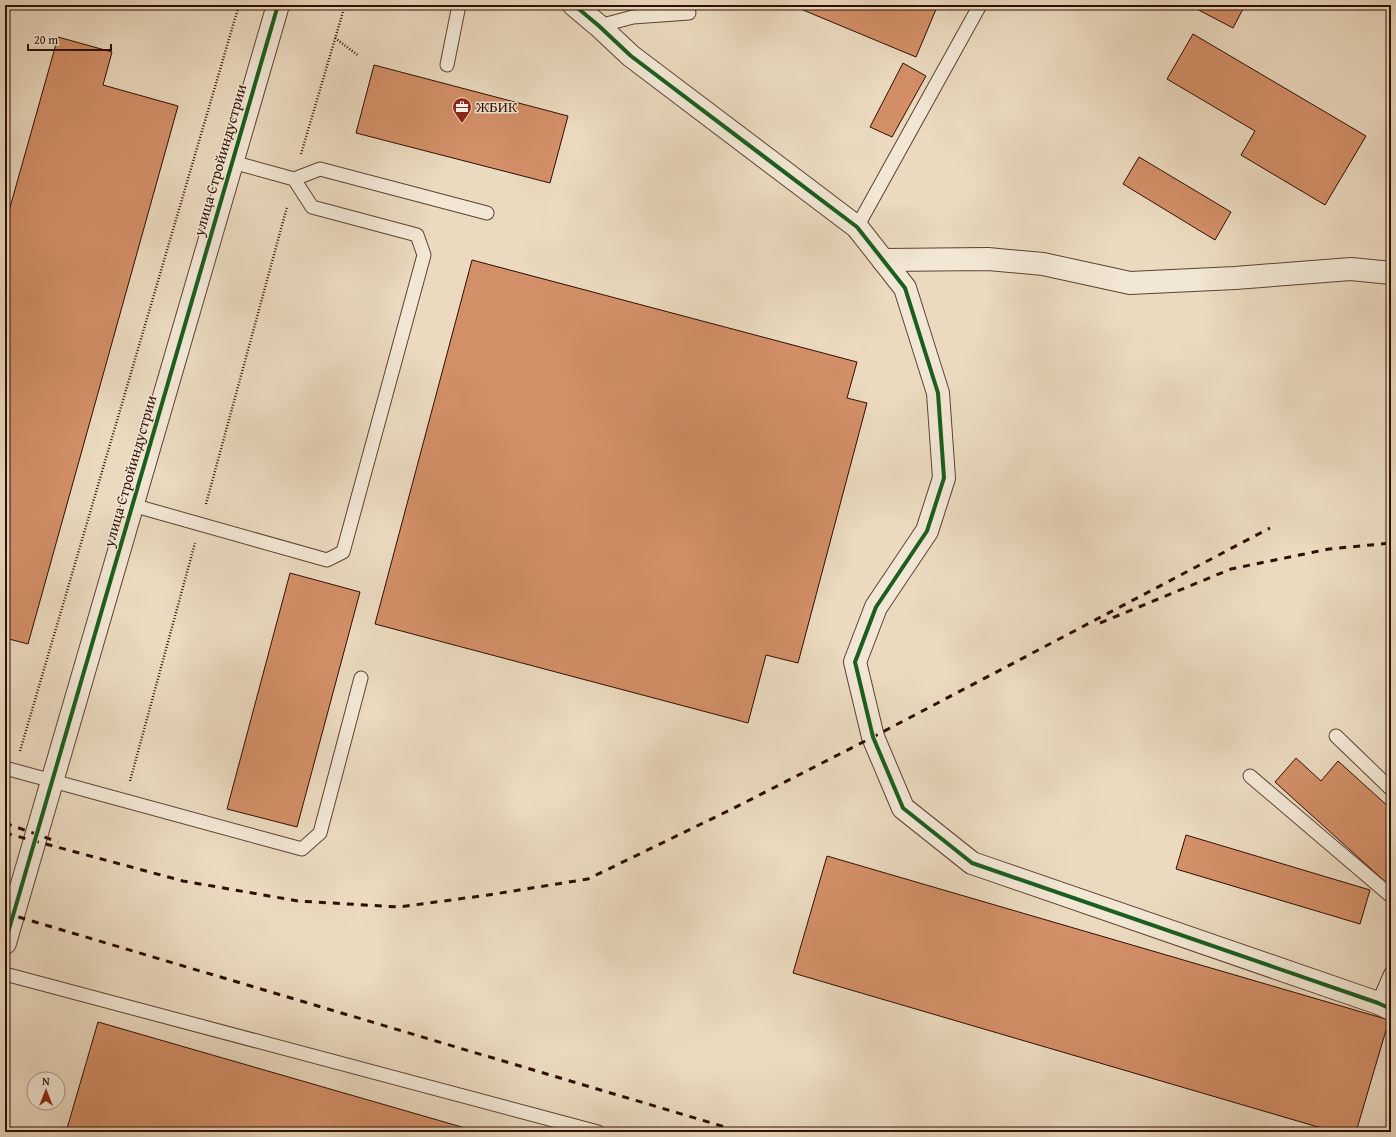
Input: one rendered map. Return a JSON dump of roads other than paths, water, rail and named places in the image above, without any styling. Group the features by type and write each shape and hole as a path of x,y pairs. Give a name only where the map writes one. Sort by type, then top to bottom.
{"street":[{"name":"улица Стройиндустрии","path":"5,943 278,5"},
{"path":"574,5 631,56 857,227 905,288 938,393 944,478 927,532 876,607 855,662 872,737 903,808 972,863 1384,1006"},
{"path":"883,260 996,260 1043,264 1130,283 1350,270 1391,273"}],"lane":[{"path":"447,64 459,5"},
{"path":"857,227 980,5"},
{"path":"599,26 633,17 689,12"},
{"path":"232,162 294,179 320,169 487,213"},
{"path":"132,505 327,560 343,552 424,255 417,235 312,207 294,179"},
{"path":"10,769 302,849 320,833 361,678"},
{"path":"1336,736 1391,789"},
{"path":"1250,776 1391,896"},
{"path":"1384,1006 1391,973"},
{"path":"5,974 598,1132"}],"railway":[{"path":"5,833 183,881 298,901 399,907 588,879 734,808 873,737 1270,528"},
{"path":"1100,623 1231,569 1329,549 1391,543"},
{"path":"5,823 58,842"},
{"path":"5,913 742,1132"}],"place":[{"name":"ЖБИК","path":"462,124"}]}
